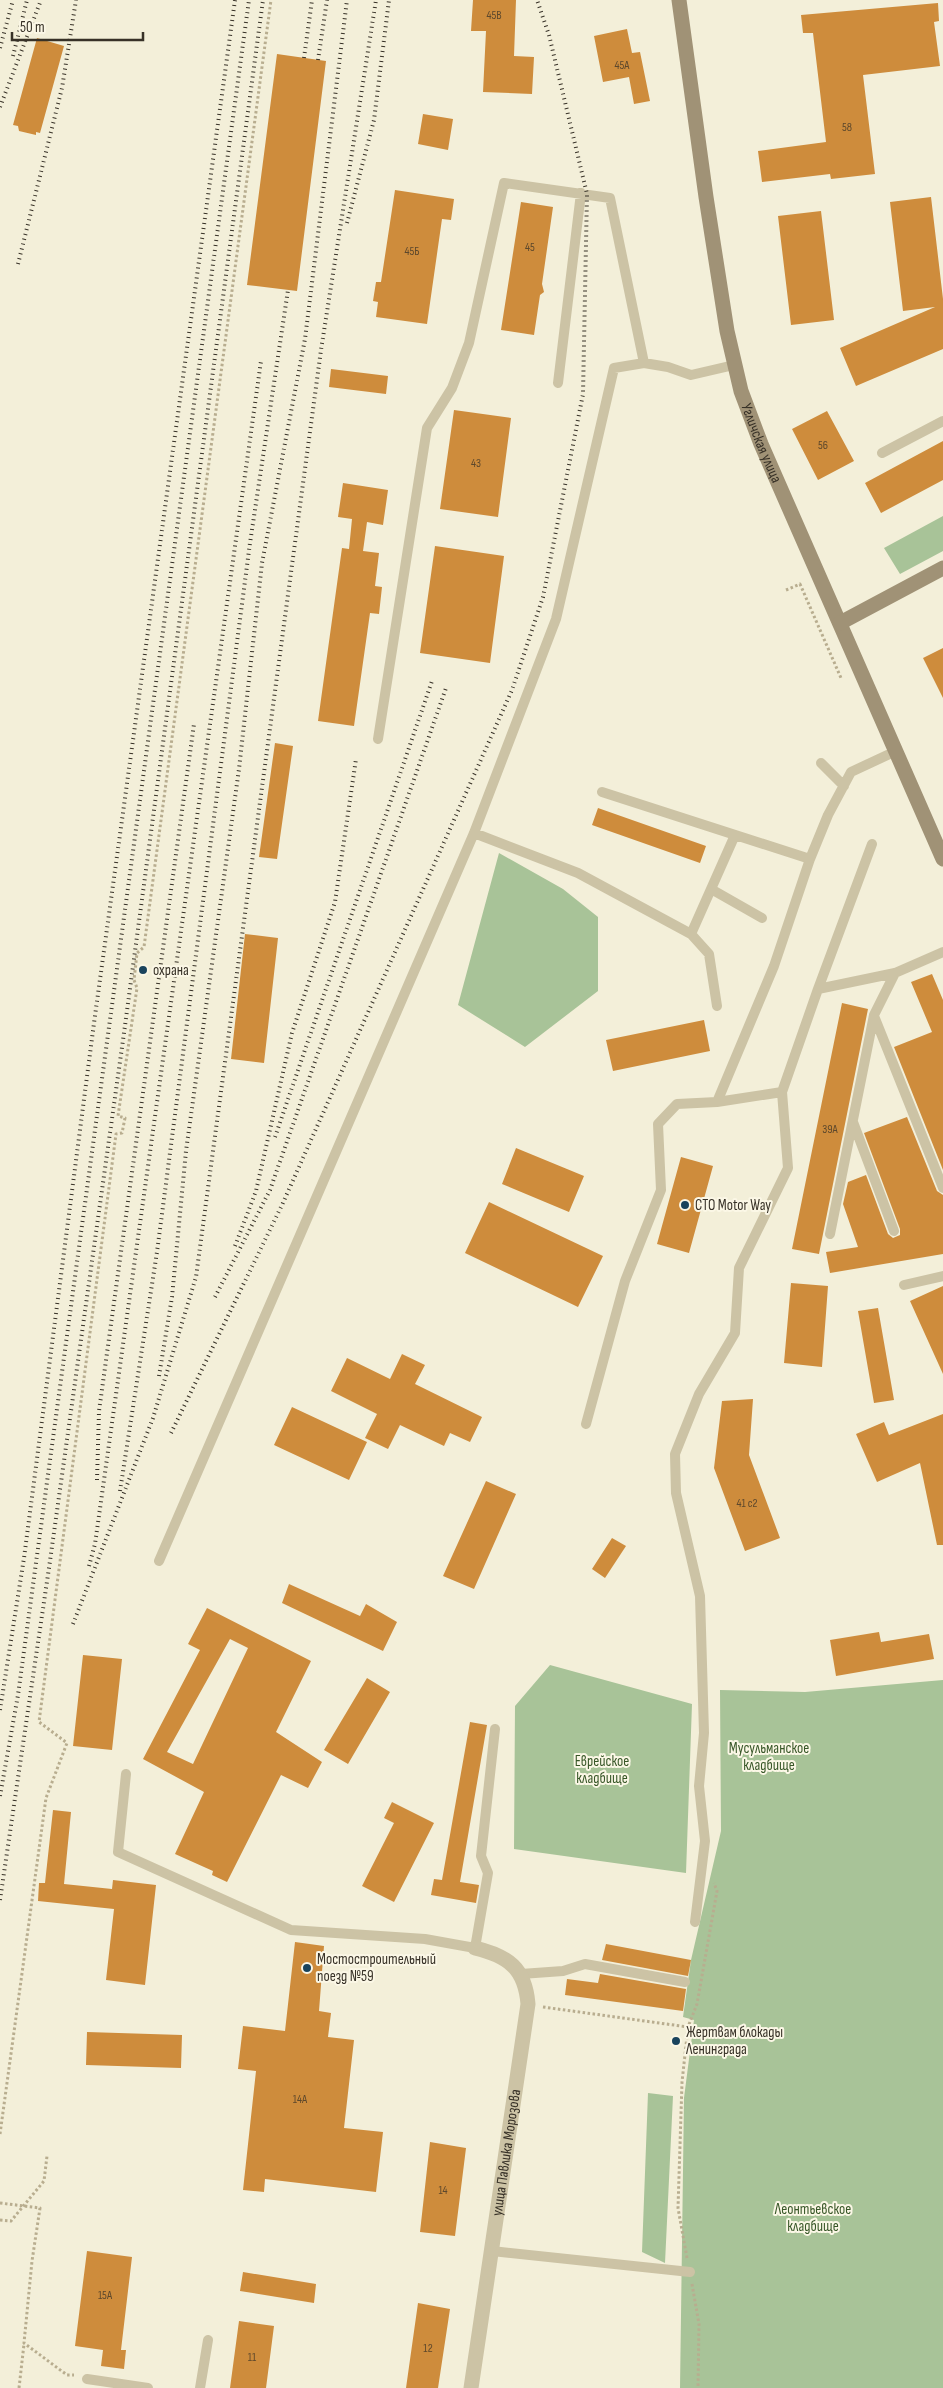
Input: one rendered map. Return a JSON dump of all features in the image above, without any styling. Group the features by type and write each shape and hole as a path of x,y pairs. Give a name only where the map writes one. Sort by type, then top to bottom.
{"street":[{"name":"Угличская улица","path":"680,0 718,283 734,365 749,416 943,859"},
{"path":"840,623 943,568"},
{"path":"475,1948 493,1952 512,1964 521,1974"},
{"name":"улица Павлика Морозова","path":"471,2388 528,2004 527,1986 521,1974"}],"lane":[{"path":"378,739 427,428 452,388 469,343 504,182 610,198 644,363"},
{"path":"558,383 581,193"},
{"path":"159,1561 474,832 556,619 614,368 644,363 668,367 691,375 734,365"},
{"path":"882,453 943,421"},
{"path":"717,1102 774,966 810,859 828,815 851,772 896,751"},
{"path":"821,763 844,786"},
{"path":"602,792 810,859"},
{"path":"474,832 578,874 691,934 708,954 717,1006"},
{"path":"691,934 735,835"},
{"path":"694,1922 704,1841 700,1786 704,1733 700,1596 676,1493 675,1454 699,1394 735,1333 740,1268 788,1168 782,1092 872,844"},
{"path":"711,889 762,918"},
{"path":"818,989 895,973 943,952"},
{"path":"830,1234 874,1015 895,973"},
{"path":"874,1015 943,1188"},
{"path":"586,1424 625,1281 661,1190 658,1124 676,1104 717,1102 782,1092"},
{"path":"852,1121 894,1232"},
{"path":"904,1285 943,1276"},
{"path":"126,1774 118,1852 291,1930 425,1939 475,1948 488,1873 481,1856 495,1729"},
{"path":"521,1974 562,1971 584,1964 684,1982"},
{"path":"492,2251 690,2272"},
{"path":"200,2388 208,2340"},
{"path":"87,2379 148,2388"}],"path":[{"path":"0,2134 46,1798 66,1743 39,1722 116,1134 122,1133 125,1118 118,1116 137,988 134,980 137,953 144,947 146,937 271,0"},
{"path":"786,590 800,584 841,678"},
{"path":"698,2388 699,2324 678,2208 682,2082 688,2027 697,2004 717,1891 703,1857"},
{"path":"528,2004 688,2027"},
{"path":"0,2220 11,2221 44,2181 47,2156"},
{"path":"0,2203 40,2208 32,2261 19,2388"},
{"path":"24,2343 67,2375 87,2379"}],"green space":[{"path":"943,516 943,551 900,574 884,548"},
{"path":"499,853 563,889 598,917 598,991 525,1047 458,1005"},
{"name":"Еврейское кладбище","path":"550,1665 692,1704 686,1873 514,1849 515,1706"},
{"name":"Леонтьевское кладбище","path":"943,1680 943,2388 680,2388 684,2098 694,2020 683,2017 691,1960 721,1831 720,1690 805,1692"},
{"path":"648,2093 673,2096 665,2263 642,2252"}],"building":[{"path":"473,0 516,0 514,56 534,57 532,94 483,92 486,31 471,31"},
{"path":"938,3 939,21 934,22 940,66 863,75 875,174 831,179 830,174 762,182 758,151 826,142 813,33 803,33 801,15"},
{"path":"627,29 632,53 640,52 650,101 634,104 629,77 603,82 594,36"},
{"path":"37,38 64,46 40,133 36,132 36,135 19,131 18,126 13,125"},
{"path":"277,54 326,61 297,291 247,285"},
{"path":"423,114 453,119 448,150 418,144"},
{"path":"395,190 454,199 451,220 442,219 427,324 376,317 378,302 373,301 376,282 381,282"},
{"path":"931,197 943,299 943,349 856,386 840,348 935,307 903,311 890,202"},
{"path":"521,202 553,207 542,284 544,292 540,295 534,335 501,330"},
{"path":"821,211 834,320 791,325 778,216"},
{"path":"331,369 388,376 386,394 329,387"},
{"path":"454,410 511,418 498,517 440,509"},
{"path":"827,411 854,461 818,480 792,429"},
{"path":"943,441 943,480 881,513 865,483"},
{"path":"343,483 388,490 383,525 367,522 363,551 379,553 375,586 382,587 379,614 370,613 354,726 318,721 342,548 349,549 352,519 338,517"},
{"path":"435,546 504,556 490,663 420,653"},
{"path":"943,648 943,698 923,658"},
{"path":"275,743 293,746 277,859 259,857"},
{"path":"598,808 706,846 700,863 592,825"},
{"path":"245,934 278,938 264,1063 231,1059"},
{"path":"932,974 943,1000 943,1170 894,1047 932,1032 911,982"},
{"path":"842,1003 868,1009 819,1254 792,1249"},
{"path":"704,1020 710,1051 613,1071 606,1040"},
{"path":"907,1117 937,1191 943,1195 943,1254 830,1273 826,1252 858,1247 843,1204 848,1182 866,1175 888,1234 893,1238 900,1235 900,1229 864,1133"},
{"path":"516,1148 584,1176 569,1212 502,1184"},
{"name":"СТО Motor Way","path":"681,1157 713,1166 689,1253 657,1244"},
{"path":"489,1202 603,1256 578,1307 465,1253"},
{"path":"791,1283 828,1286 822,1367 784,1363"},
{"path":"943,1286 943,1374 910,1301"},
{"path":"878,1308 894,1400 874,1403 858,1311"},
{"path":"402,1354 425,1365 415,1384 482,1417 470,1442 450,1433 444,1446 400,1425 388,1449 365,1438 377,1414 331,1391 347,1358 390,1379"},
{"path":"753,1399 749,1455 780,1538 745,1551 714,1468 722,1401"},
{"path":"292,1407 367,1442 349,1480 274,1445"},
{"path":"943,1414 943,1545 937,1545 920,1463 877,1482 856,1434 884,1422 889,1435"},
{"path":"486,1481 516,1494 474,1589 443,1576"},
{"path":"612,1538 626,1546 605,1578 592,1569"},
{"path":"289,1584 360,1616 366,1604 397,1622 383,1651 282,1603"},
{"path":"207,1608 311,1661 276,1732 322,1762 308,1788 281,1775 227,1882 212,1875 213,1871 175,1854 204,1792 143,1759 200,1650 188,1644","holes":["230,1639 248,1648 193,1764 167,1752"]},
{"path":"879,1632 881,1642 929,1634 934,1659 836,1676 830,1640"},
{"path":"83,1655 122,1659 112,1750 73,1746"},
{"path":"367,1678 390,1692 348,1764 324,1750"},
{"path":"470,1722 487,1725 460,1882 479,1885 476,1903 431,1895 434,1879 442,1880"},
{"path":"392,1802 434,1823 394,1902 362,1886 394,1823 384,1818"},
{"path":"53,1810 71,1812 64,1884 112,1889 113,1880 156,1885 145,1985 106,1980 114,1909 38,1901 39,1883 45,1883"},
{"path":"295,1942 324,1946 319,2011 331,2013 328,2037 354,2040 344,2128 383,2132 376,2192 265,2179 264,2192 243,2190 256,2071 238,2069 243,2026 285,2031"},
{"path":"606,1944 691,1960 688,1976 602,1960"},
{"path":"600,1974 686,1989 683,2011 565,1995 567,1979 598,1983"},
{"path":"87,2032 182,2035 181,2068 86,2065"},
{"path":"430,2142 466,2148 455,2236 420,2232"},
{"path":"87,2251 132,2257 121,2350 126,2350 124,2369 101,2366 103,2350 75,2346"},
{"path":"243,2272 316,2284 314,2303 240,2291"},
{"path":"418,2303 450,2309 438,2388 406,2388"},
{"path":"239,2321 274,2326 266,2388 230,2388"}],"railway":[{"path":"0,48 13,0"},
{"path":"13,56 27,0"},
{"path":"0,107 41,0"},
{"path":"18,264 62,88 76,0"},
{"path":"0,1710 24,1558 94,1023 235,0"},
{"path":"0,1796 18,1695 249,0"},
{"path":"0,1900 49,1568 124,1033 263,0"},
{"path":"304,58 312,0"},
{"path":"318,60 327,0"},
{"path":"159,1376 172,1297 186,1151 239,769 262,563 305,339 347,0"},
{"path":"73,1624 153,1418 196,1277 321,350 376,0"},
{"path":"347,223 374,120 389,0"},
{"path":"171,1433 282,1205 512,690 543,597 583,394 587,194 549,35 537,0"},
{"path":"120,1491 157,1252 250,543 288,290"},
{"path":"89,1566 95,1544 261,361"},
{"path":"275,1137 432,681"},
{"path":"215,1297 270,1190 446,688"},
{"path":"97,1480 99,1411 194,724"},
{"path":"235,1246 256,1191 292,1033 335,902 356,759"}],"place":[{"name":"охрана","path":"143,970"},
{"name":"СТО Motor Way","path":"685,1205"},
{"name":"Мостостроительный поезд №59","path":"307,1968"},
{"name":"Жертвам блокады Ленинграда","path":"676,2041"}],"park label":[{"name":"Мусульманское кладбище","path":"769,1756"}]}
